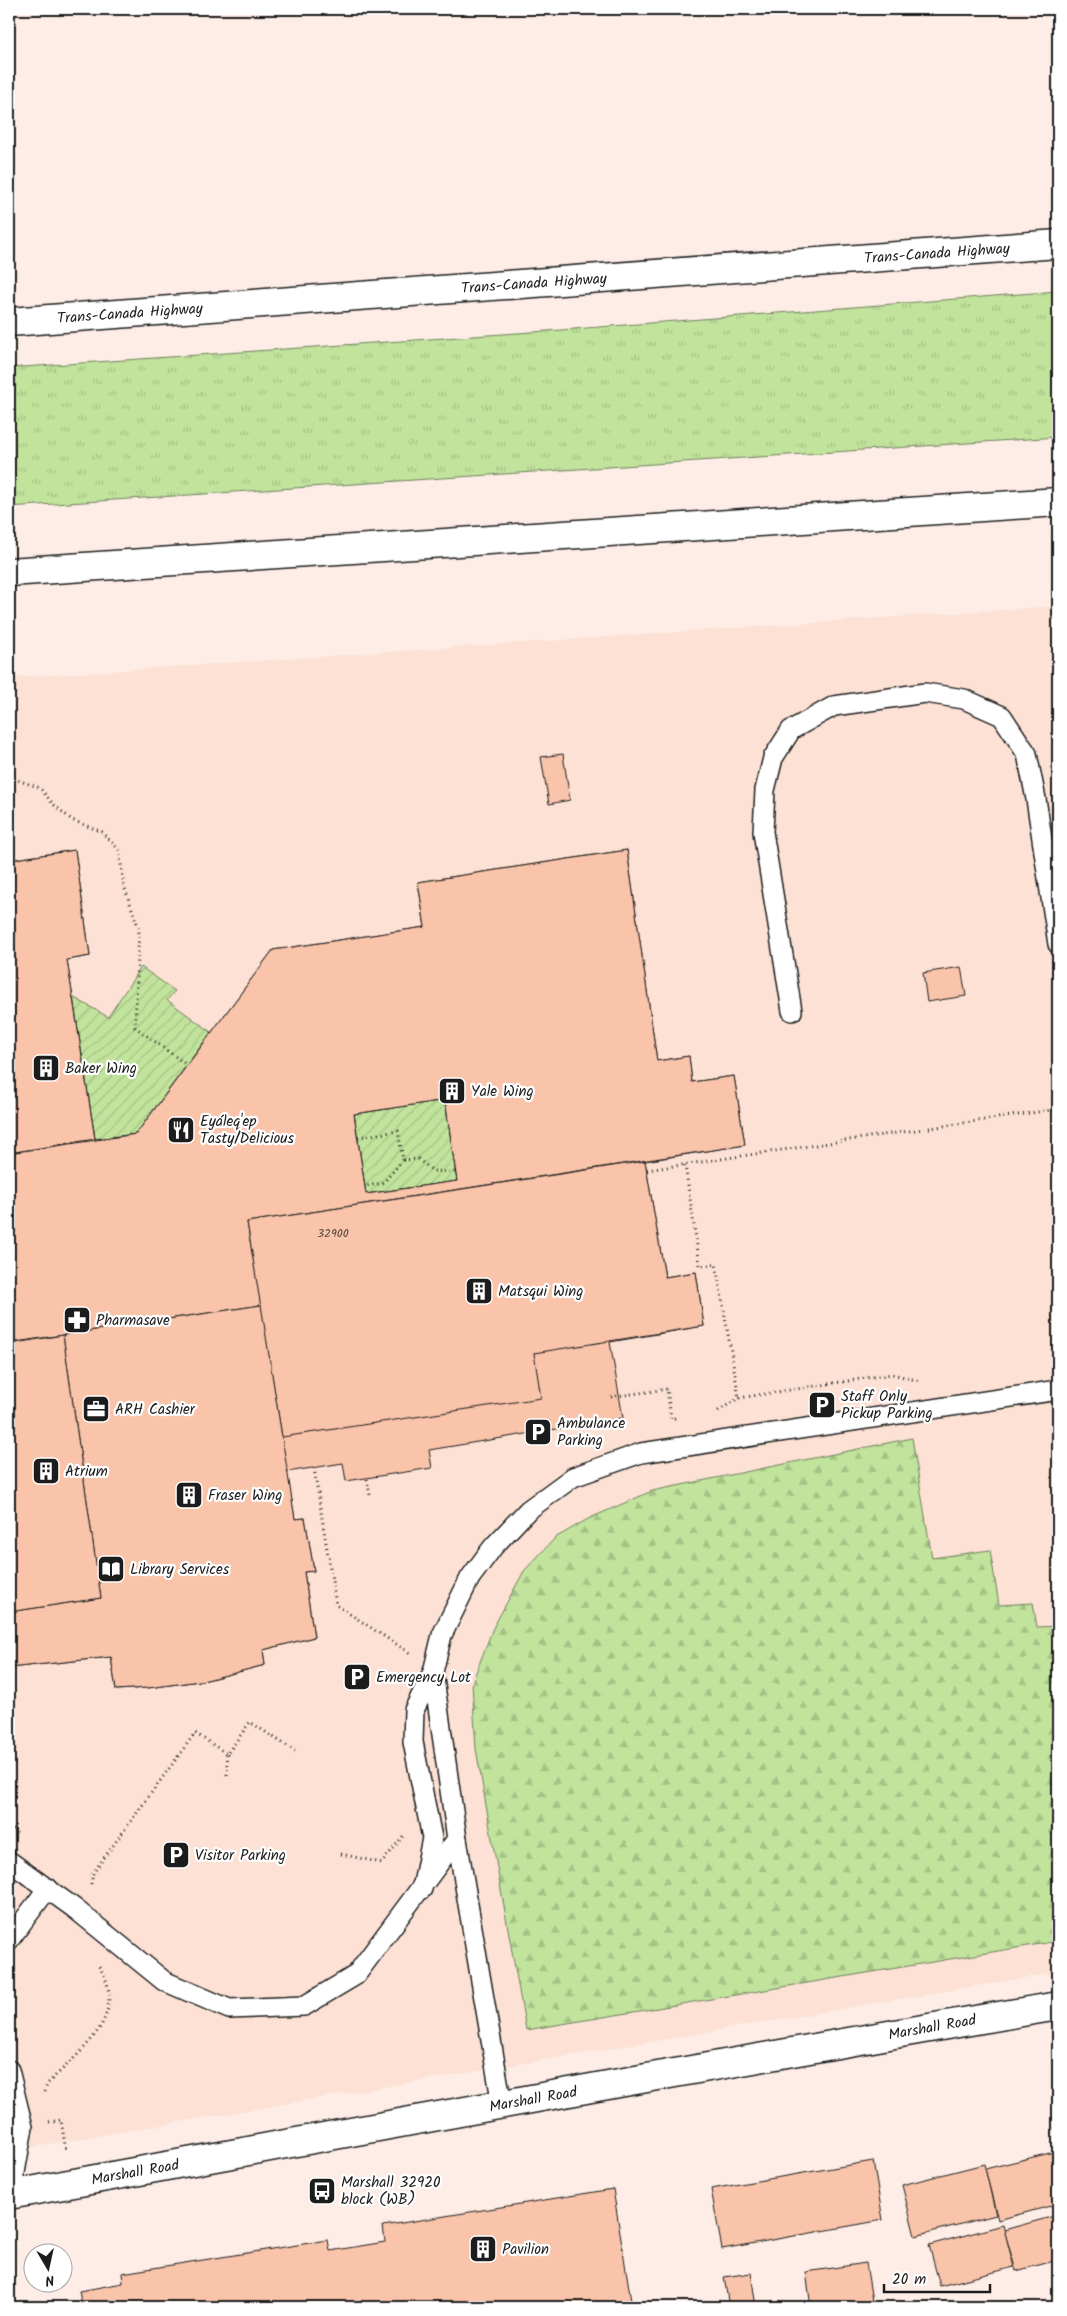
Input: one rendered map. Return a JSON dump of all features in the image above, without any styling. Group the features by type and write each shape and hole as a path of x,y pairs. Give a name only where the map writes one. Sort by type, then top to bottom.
{"main road":[{"name":"Trans-Canada Highway","path":"9,322 1058,244"},
{"path":"9,572 1058,502"},
{"name":"Marshall Road","path":"9,2193 780,2053 1058,2006"}],"lane":[{"path":"792,1011 763,832 765,790 773,758 791,730 834,706 925,693 964,699 1002,716 1027,754 1036,799 1058,944"},
{"path":"422,1889 432,1838 413,1742 414,1710 433,1672 442,1636 470,1578 493,1547 528,1510 573,1477 641,1453 1058,1390"},
{"path":"433,1672 457,1840 502,2105"},
{"path":"9,1861 48,1888 164,1981 229,2010 304,2006 356,1975 457,1840"},
{"path":"9,1940 48,1888"},
{"path":"9,2070 23,2127 9,2193"}],"path":[{"path":"9,777 40,788 53,804 72,820 102,832 119,850 124,886 139,929 135,1027 187,1065"},
{"path":"647,1170 1058,1109"},
{"path":"358,1137 398,1131 402,1160"},
{"path":"365,1186 383,1183 402,1160 418,1158 433,1171 456,1172"},
{"path":"684,1165 700,1266 716,1264 739,1398"},
{"path":"717,1412 739,1398 892,1374 929,1384"},
{"path":"611,1397 667,1389 672,1418 680,1417"},
{"path":"314,1468 336,1605 411,1654"},
{"path":"367,1479 370,1495"},
{"path":"227,1775 227,1754 250,1722 295,1751"},
{"path":"90,1890 93,1872 195,1733 227,1754"},
{"path":"341,1854 382,1863 404,1834 405,1828"},
{"path":"42,2096 48,2083 99,2031 107,2014 110,1994 106,1977 95,1962"},
{"path":"49,2114 54,2121"}],"shaded area":[{"path":"1058,606 1058,1972 9,2151 9,678"}],"green space":[{"path":"1058,291 1058,437 9,507 9,368 561,330"},
{"path":"141,967 175,991 167,1000 211,1032 136,1134 95,1139 73,997 108,1017"},
{"path":"445,1100 457,1181 366,1194 354,1114"},
{"path":"912,1438 932,1558 990,1550 999,1605 1033,1603 1037,1627 1058,1626 1058,1941 526,2030 476,1749 472,1683 493,1628 524,1571 555,1538 588,1519 652,1491"}],"building":[{"path":"563,754 570,800 549,804 541,757"},
{"path":"75,850 90,956 67,960 95,1139 136,1134 273,950 425,927 418,882 627,850 657,1061 689,1056 692,1082 734,1076 745,1145 645,1161 665,1277 696,1272 704,1326 610,1342 623,1418 429,1450 432,1468 346,1481 343,1463 287,1472 295,1519 305,1518 314,1571 304,1572 314,1637 263,1650 265,1665 207,1680 148,1688 116,1690 111,1657 9,1668 9,860","holes":["445,1100 457,1181 366,1194 354,1114"]},
{"name":"Baker Wing","path":"75,850 90,956 67,960 95,1139 9,1153 9,860"},
{"name":"Yale Wing","path":"627,850 657,1061 689,1056 692,1082 734,1076 745,1145 247,1222 261,1305 9,1343 9,1153 136,1134 273,950 425,927 418,882","holes":["445,1100 457,1181 366,1194 354,1114"]},
{"path":"961,967 966,996 927,1002 923,973"},
{"name":"Matsqui Wing","path":"645,1161 665,1277 696,1272 704,1326 534,1353 541,1398 282,1437 247,1222"},
{"name":"Fraser Wing","path":"261,1305 295,1519 305,1518 314,1571 304,1572 314,1637 263,1650 265,1665 207,1680 148,1688 116,1690 111,1657 9,1668 9,1612 101,1598 63,1335"},
{"name":"Atrium","path":"63,1335 101,1598 9,1612 9,1344"},
{"path":"1058,2151 1058,2204 998,2220 985,2169"},
{"path":"873,2161 883,2220 722,2249 711,2189"},
{"path":"984,2164 996,2215 915,2236 902,2185"},
{"name":"Pavilion","path":"613,2189 632,2307 82,2307 79,2291 123,2283 122,2273 328,2240 330,2251 385,2242 383,2226"},
{"path":"1058,2215 1058,2260 1016,2271 1004,2230"},
{"path":"1003,2225 1014,2267 940,2286 929,2245"},
{"path":"866,2263 873,2307 811,2307 806,2272"},
{"path":"751,2273 756,2307 729,2307 724,2277"}],"place":[{"name":"Baker Wing","path":"46,1068"},
{"name":"Yale Wing","path":"452,1091"},
{"name":"Eyáleq'ep Tasty/Delicious","path":"181,1130"},
{"name":"Matsqui Wing","path":"479,1291"},
{"name":"Pharmasave","path":"77,1320"},
{"name":"Staff Only Pickup Parking","path":"822,1405"},
{"name":"ARH Cashier","path":"96,1409"},
{"name":"Ambulance Parking","path":"538,1432"},
{"name":"Atrium","path":"46,1471"},
{"name":"Fraser Wing","path":"189,1495"},
{"name":"Library Services","path":"111,1569"},
{"name":"Emergency Lot","path":"357,1677"},
{"name":"Visitor Parking","path":"176,1855"},
{"name":"Marshall 32920 block (WB)","path":"322,2191"},
{"name":"Pavilion","path":"483,2249"}]}
